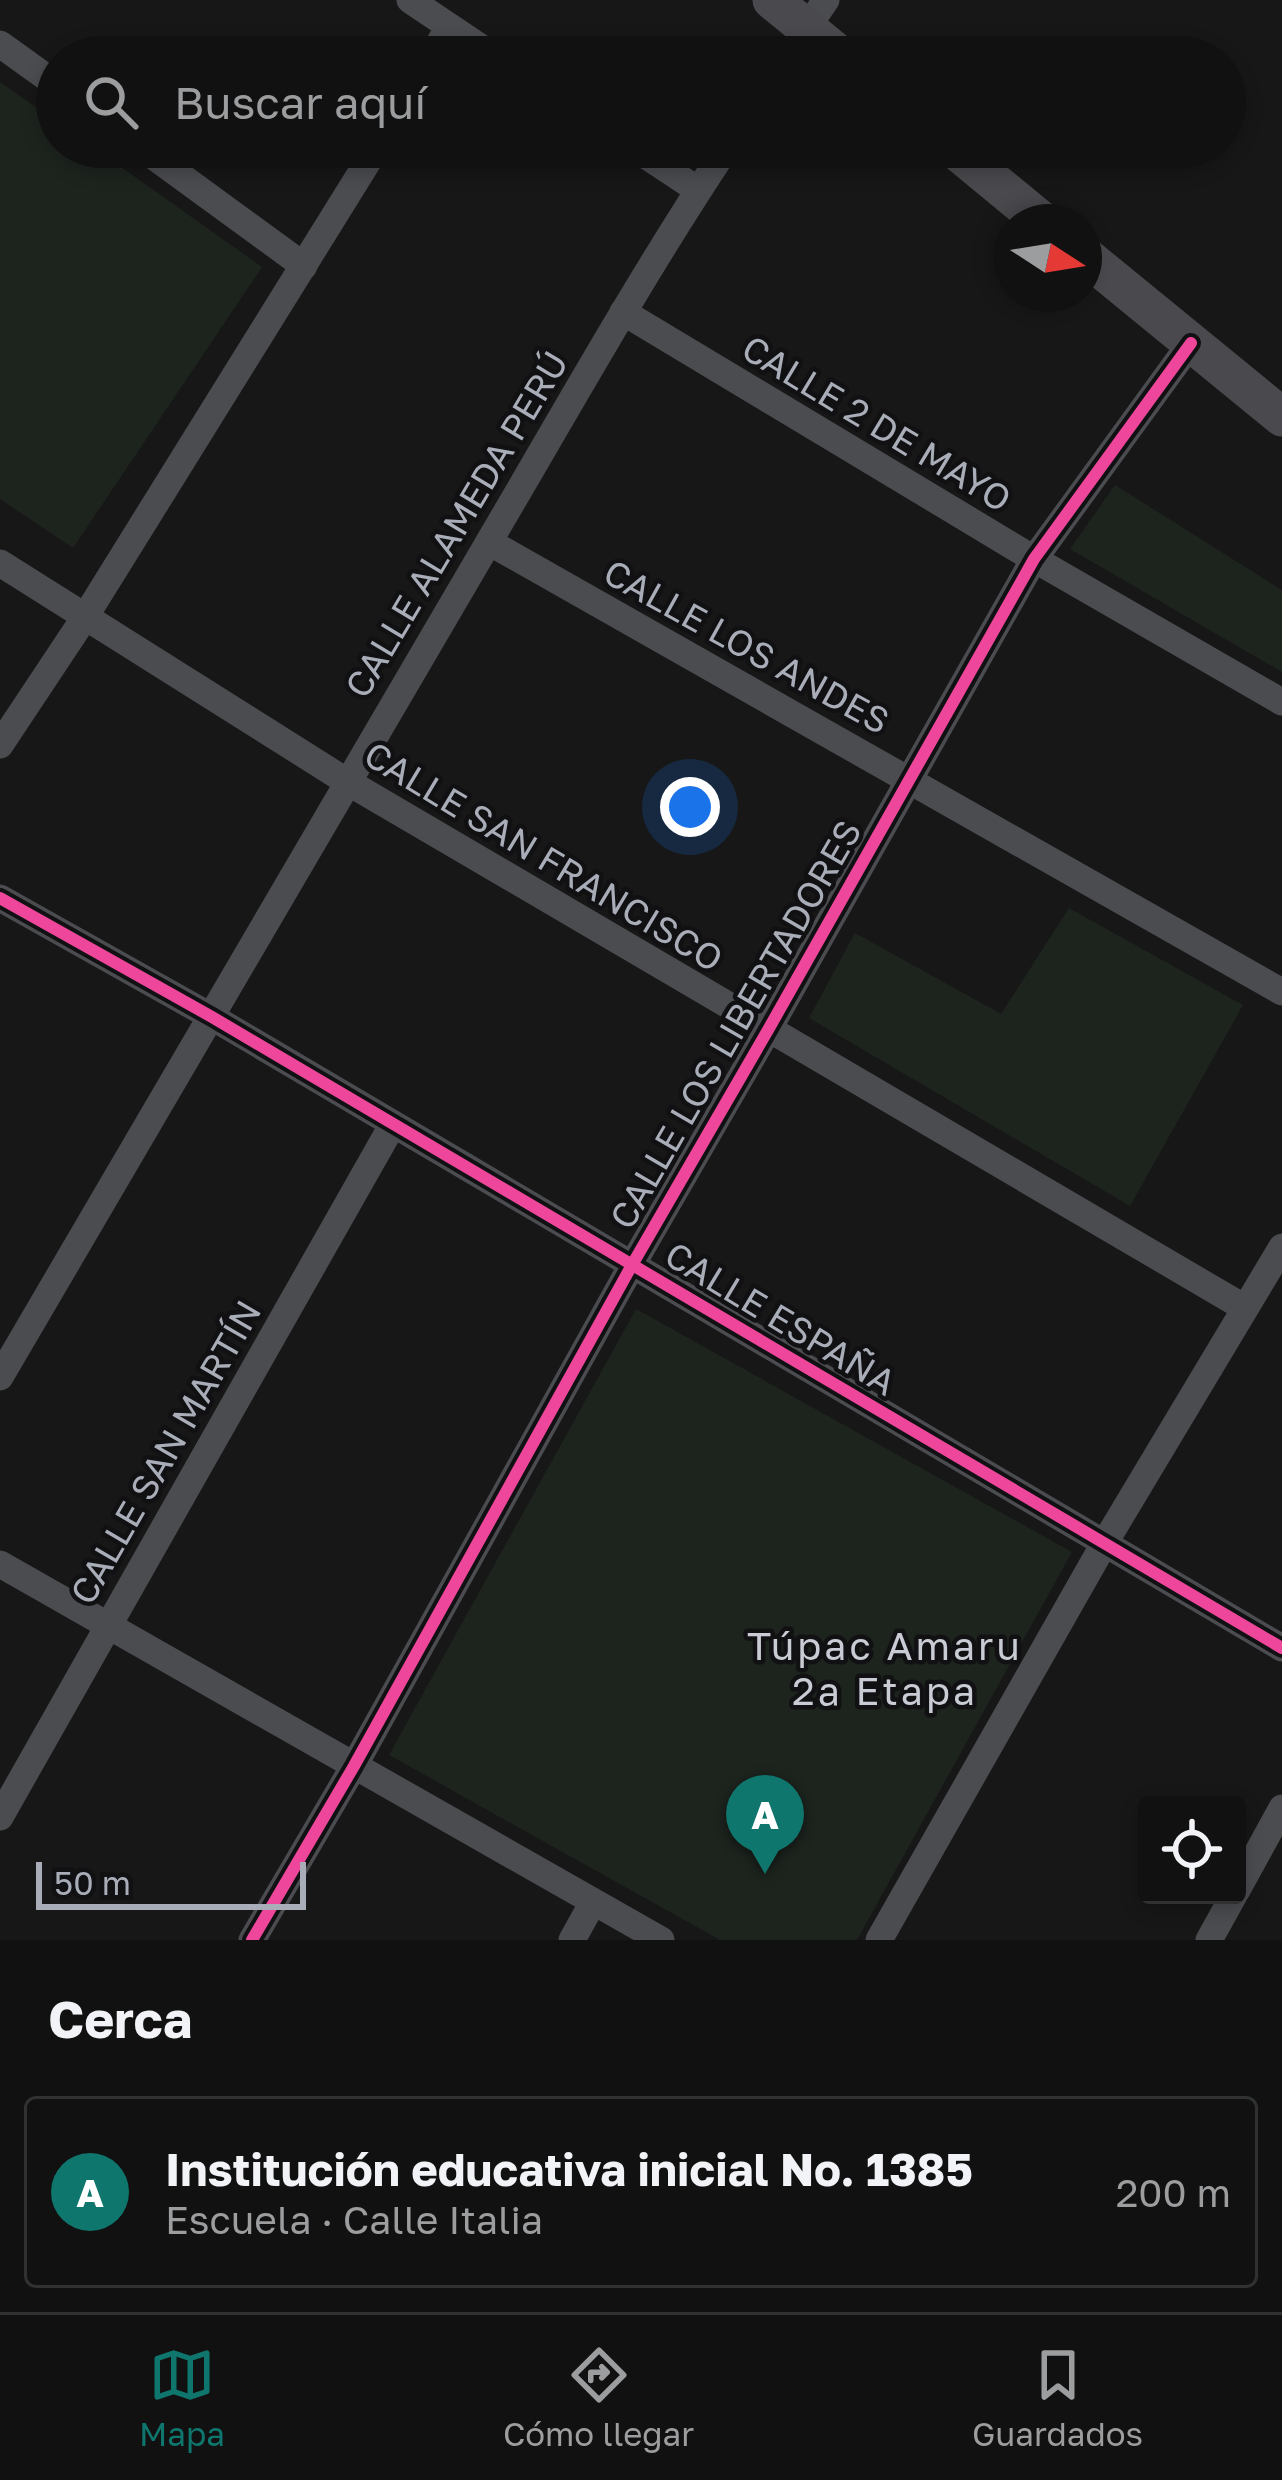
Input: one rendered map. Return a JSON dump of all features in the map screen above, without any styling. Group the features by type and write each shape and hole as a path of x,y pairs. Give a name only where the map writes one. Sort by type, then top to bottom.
{"street":[{"path":"410,0 463,36"},
{"path":"772,0 806,28"},
{"path":"444,36 449,27"},
{"path":"0,44 36,71"},
{"path":"170,168 304,266"},
{"path":"0,745 364,168"},
{"path":"665,168 698,190"},
{"name":"CALLE ALAMEDA PERÚ","path":"0,1377 622,312 713,168"},
{"path":"977,168 1021,204"},
{"path":"1102,270 1282,416"},
{"name":"CALLE 2 DE MAYO","path":"622,312 1282,702"},
{"name":"CALLE LOS LIBERTADORES","path":"252,1940 1034,559 1191,344"},
{"name":"CALLE LOS ANDES","path":"489,542 1282,992"},
{"name":"CALLE SAN FRANCISCO","path":"0,563 346,781 1246,1308"},
{"name":"CALLE ESPAÑA","path":"0,898 212,1017 1282,1648"},
{"name":"CALLE SAN MARTÍN","path":"0,1817 393,1124"},
{"path":"879,1940 1104,1544 1282,1246"},
{"path":"0,1564 661,1940"},
{"path":"1246,1875 1282,1808"},
{"path":"572,1940 593,1902"},
{"path":"1209,1940 1230,1904"}],"shaded area":[{"path":"0,82 36,107 36,168 123,168 262,267 73,548 0,499"},
{"path":"1115,485 1282,590 1282,672 1070,549"},
{"path":"1069,908 1243,1005 1130,1206 809,1018 855,933 1001,1014"},
{"path":"636,1309 1072,1552 857,1940 720,1940 389,1755"}],"cycle path":[{"path":"252,1940 1034,559 1191,343"},
{"path":"0,898 212,1017 1282,1648"}],"place":[{"name":"Institución educativa inicial No. 1385","path":"765,1874"}],"district":[{"name":"Túpac Amaru 2ª Etapa","path":"885,1668"}]}
